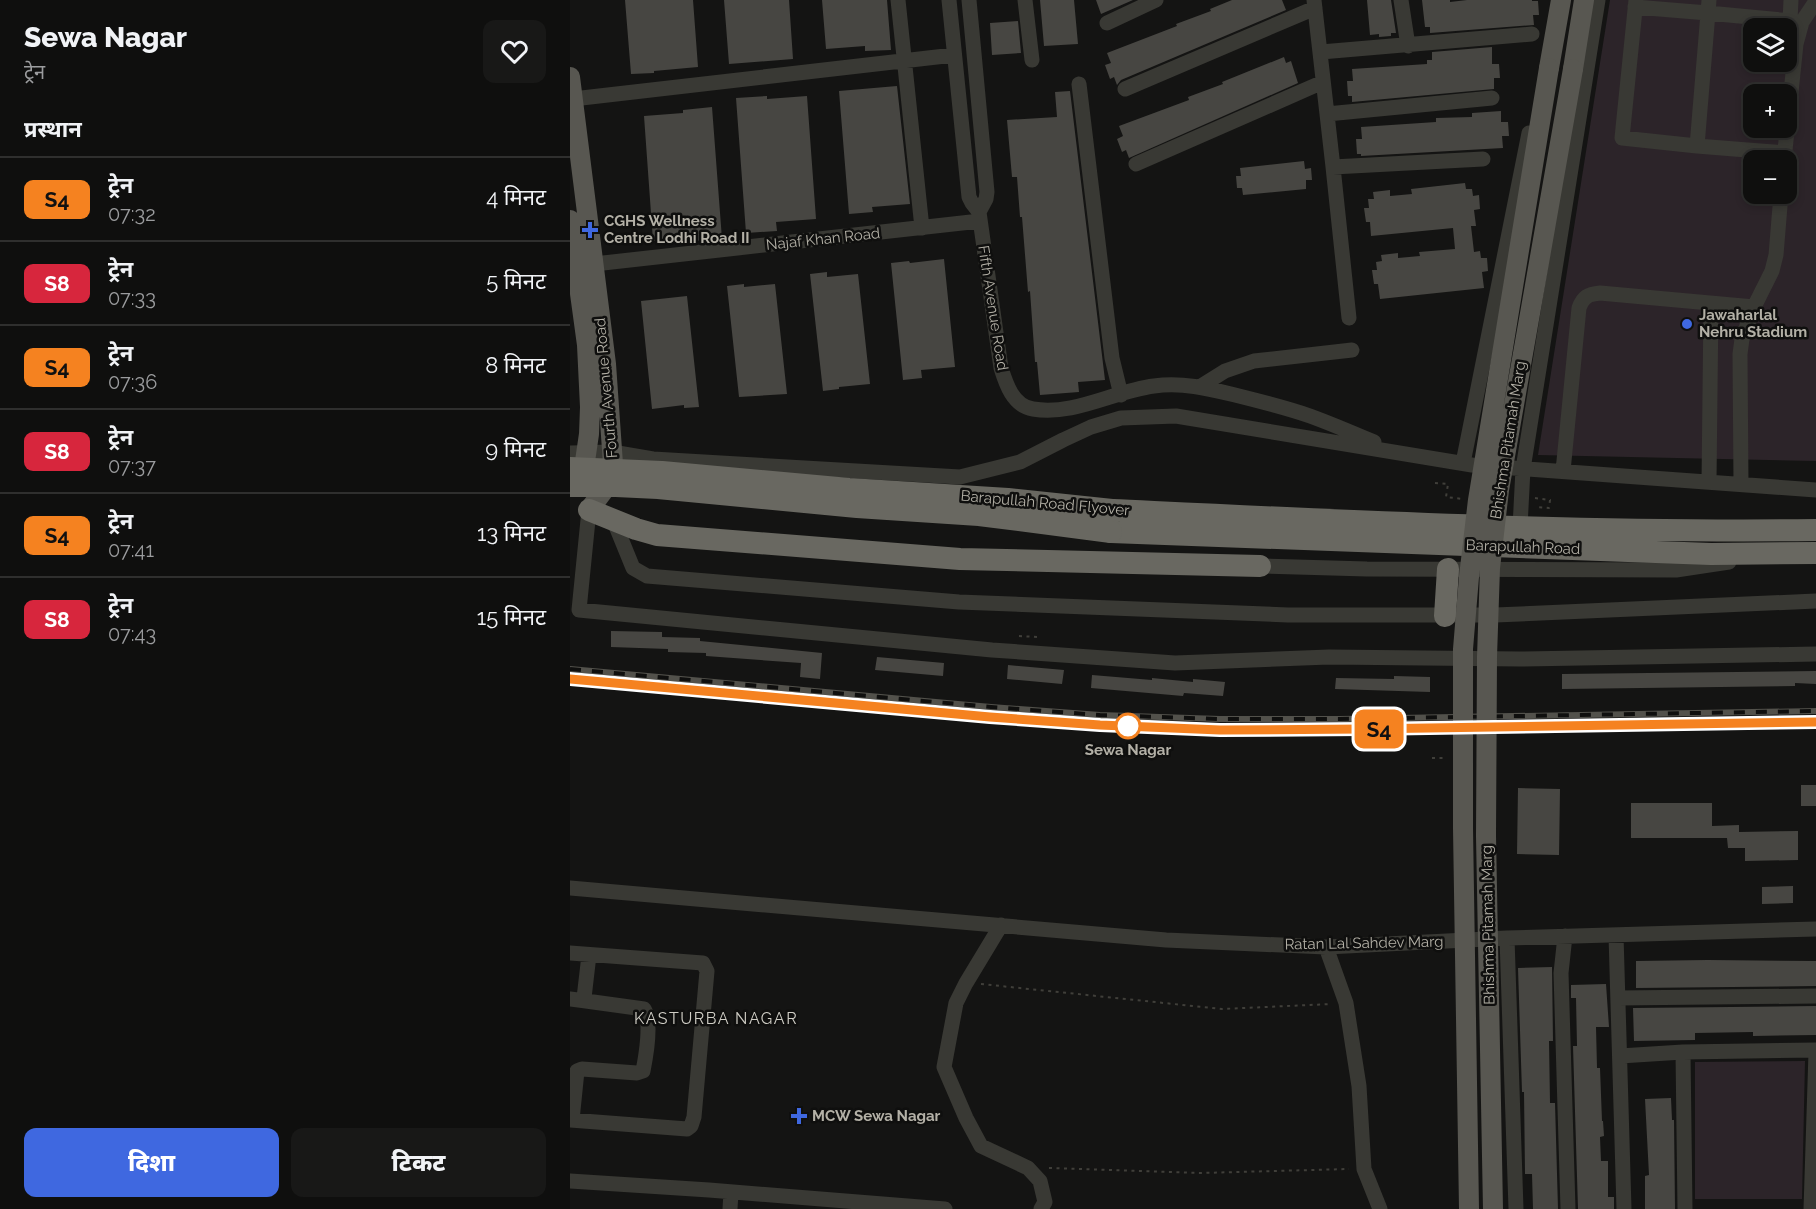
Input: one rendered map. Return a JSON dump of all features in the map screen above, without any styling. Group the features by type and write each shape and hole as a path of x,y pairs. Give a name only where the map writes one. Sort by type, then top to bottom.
{"highway":[{"name":"Barapullah Road Flyover","path":"575,468 662,472 1008,499 1170,534 1230,537"},
{"path":"589,510 636,529 657,534 960,559 1260,566"},
{"name":"Barapullah Road Flyover","path":"1112,521 1520,527"},
{"name":"Barapullah Road","path":"1520,527 1707,531 1816,530"},
{"path":"1168,564 1170,534"},
{"path":"1228,565 1230,537"},
{"name":"Barapullah Road","path":"1230,537 1699,554 1816,553"},
{"path":"1445,616 1448,569"}],"main road":[{"name":"Bhishma Pitamah Marg","path":"1469,1209 1463,828 1463,649 1468,577 1478,500 1561,0"},
{"name":"Bhishma Pitamah Marg","path":"1493,1209 1486,836 1486,657 1490,568 1499,490 1584,0"},
{"name":"Fourth Avenue Road","path":"570,77 590,425 575,468 589,510"},
{"name":"Fourth Avenue Road","path":"570,220 606,364 612,452 610,482 589,510"}],"street":[{"path":"898,0 922,228"},
{"name":"Fifth Avenue Road","path":"949,0 969,196 980,216 1001,368 1007,387 1016,400 1029,409 1060,410 1150,386 1177,384 1201,386 1311,416 1396,452"},
{"name":"Fifth Avenue Road","path":"969,0 987,192 980,216"},
{"path":"1025,0 1032,60"},
{"path":"1107,23 1156,0"},
{"path":"1401,0 1407,46"},
{"path":"1520,527 1523,469 1598,0"},
{"path":"1791,0 1795,18"},
{"path":"1797,21 1816,2"},
{"path":"1743,152 1622,138 1636,3 1708,6 1774,18"},
{"path":"1125,89 1315,4 1334,167 1348,318"},
{"path":"1697,146 1708,6"},
{"path":"1321,52 1532,34"},
{"path":"573,99 954,55"},
{"path":"1463,463 1540,76 1549,68"},
{"path":"1785,150 1793,72"},
{"path":"1136,164 1323,82"},
{"path":"1079,84 1112,358 1121,395"},
{"path":"1327,114 1492,98"},
{"path":"1334,167 1483,159"},
{"path":"1741,484 1740,354 1742,339 1754,307 1772,271 1776,255 1780,204"},
{"name":"Najaf Khan Road","path":"580,266 922,228 980,216"},
{"path":"1563,471 1579,308 1582,300 1590,294 1600,293 1754,307"},
{"path":"1709,482 1710,304"},
{"path":"1201,386 1224,371 1254,361 1352,350"},
{"path":"575,468 612,452 653,459 960,477 1020,462 1063,440 1121,418 1176,416 1463,463 1816,490"},
{"path":"575,468 612,473 653,459"},
{"path":"589,510 575,610 992,650 1175,663 1329,657 1520,659 1816,654"},
{"path":"613,519 633,568 647,576 959,602 1288,615 1445,616 1816,602"},
{"path":"1260,566 1367,569 1676,570 1791,553"},
{"name":"Ratan Lal Sahdev Marg","path":"570,888 1178,940 1326,947 1507,938 1816,929"},
{"path":"1001,925 956,1004 944,1067 966,1119 981,1146 1028,1168 1040,1181 1045,1202 1041,1209"},
{"path":"1616,935 1624,1209"},
{"path":"1565,936 1561,973 1568,1209"},
{"path":"1507,938 1516,1209"},
{"path":"1326,947 1346,1003 1359,1086 1364,1168 1380,1209"},
{"path":"570,953 703,963 707,971 694,1117 691,1126 687,1129 571,1120 574,1071 582,1069 637,1073 643,1071 648,1023 644,1009 570,999"},
{"path":"586,1001 584,999 589,955"},
{"path":"1618,998 1816,996"},
{"path":"1620,1056 1683,1052 1816,1051 1811,1209"},
{"path":"1683,1052 1685,1209"},
{"path":"570,1181 945,1209"},
{"path":"730,1209 731,1192"}],"path":[{"path":"1435,483 1448,484 1446,497 1463,499"},
{"path":"1529,497 1550,500 1549,508"},
{"path":"1432,758 1449,758"},
{"path":"966,983 1221,1009 1346,1003"},
{"path":"1028,1168 1200,1173 1364,1168"}],"shaded area":[{"name":"Jawaharlal Nehru Stadium","path":"1610,0 1816,0 1816,461 1538,455"},
{"path":"1805,1061 1802,1199 1695,1199 1695,1062"}],"building":[{"path":"625,0 693,0 698,67 631,74"},
{"path":"724,0 789,0 793,59 729,64"},
{"path":"822,0 887,0 891,50 865,51 865,46 826,49"},
{"path":"1040,0 1074,0 1078,44 1044,46"},
{"path":"1096,0 1133,0 1101,14"},
{"path":"1232,0 1282,0 1286,10 1121,80 1117,85 1114,77 1110,79 1105,65 1111,63 1107,53 1177,26 1176,24 1211,11 1210,9"},
{"path":"1367,0 1391,0 1396,33 1379,37 1379,34 1370,35"},
{"path":"1422,0 1450,0 1450,2 1532,0 1538,1 1539,15 1533,15 1534,25 1430,33 1430,27 1425,27"},
{"path":"1018,21 1021,53 992,55 990,23"},
{"path":"1492,47 1492,64 1499,64 1500,78 1494,78 1494,89 1352,102 1352,96 1348,96 1347,81 1353,81 1352,69 1427,64 1427,60 1432,60 1432,52"},
{"path":"1284,57 1286,63 1291,61 1298,83 1129,158 1126,150 1122,152 1117,139 1123,136 1119,126 1189,100 1188,97"},
{"path":"897,86 910,204 872,207 873,212 849,214 839,91"},
{"path":"1070,91 1105,380 1078,382 1079,392 1040,395 1022,217 1020,217 1017,177 1012,177 1007,120 1057,117 1055,92"},
{"path":"767,96 767,99 807,96 816,219 776,222 777,231 746,233 736,98"},
{"path":"712,107 722,239 693,241 692,238 653,241 644,116 683,113 683,110"},
{"path":"1501,111 1501,122 1508,122 1509,136 1502,136 1503,148 1361,156 1357,154 1356,139 1362,139 1361,127 1436,122 1436,118 1472,117 1472,113"},
{"path":"1304,161 1305,169 1311,168 1312,180 1306,180 1306,189 1243,195 1242,188 1237,188 1236,176 1241,176 1240,168"},
{"path":"1465,183 1466,189 1472,189 1473,196 1479,195 1480,209 1474,210 1476,226 1471,226 1474,252 1480,251 1481,258 1487,258 1488,271 1482,272 1484,288 1380,299 1378,284 1374,284 1372,270 1377,270 1376,262 1382,261 1381,255 1398,253 1398,258 1420,256 1419,252 1455,249 1453,228 1371,236 1370,222 1366,222 1364,208 1369,208 1368,199 1374,199 1373,192 1390,190 1390,196 1412,194 1411,189"},
{"path":"944,259 955,367 921,370 922,378 903,380 891,263"},
{"path":"827,272 827,277 858,274 870,384 823,391 810,274"},
{"path":"744,284 744,287 775,284 787,394 739,397 727,286"},
{"path":"687,296 699,407 684,408 684,405 652,409 641,301"},
{"path":"611,631 662,632 662,637 700,638 700,641 822,653 820,679 800,677 801,663 706,656 706,653 668,652 668,649 611,647"},
{"path":"877,657 944,663 943,676 875,670"},
{"path":"1008,665 1064,670 1062,684 1007,679"},
{"path":"1816,671 1816,684 1795,683 1795,686 1562,689 1562,674"},
{"path":"1092,675 1152,680 1152,678 1193,682 1193,679 1225,682 1223,696 1184,693 1183,696 1091,688"},
{"path":"1394,676 1430,677 1430,692 1335,689 1336,678 1394,679"},
{"path":"1801,785 1816,785 1816,806 1801,806"},
{"path":"1518,788 1560,789 1559,855 1517,854"},
{"path":"1631,803 1712,803 1712,826 1739,825 1739,832 1798,831 1798,860 1745,861 1745,848 1728,848 1727,838 1631,838"},
{"path":"1793,886 1793,903 1762,904 1762,887"},
{"path":"1636,961 1816,961 1816,986 1636,988"},
{"path":"1552,967 1553,1041 1549,1041 1550,1103 1555,1103 1558,1209 1533,1209 1532,1174 1525,1174 1518,968"},
{"path":"1606,984 1609,1027 1596,1027 1597,1068 1600,1068 1604,1136 1600,1137 1601,1161 1608,1161 1608,1197 1614,1197 1614,1209 1578,1209 1573,1046 1577,1046 1576,998 1571,998 1571,985"},
{"path":"1816,1006 1816,1035 1753,1036 1753,1032 1695,1033 1695,1040 1634,1041 1633,1008"},
{"path":"1671,1098 1672,1120 1674,1120 1675,1209 1645,1209 1645,1176 1649,1175 1645,1099"}],"railway":[{"path":"570,669 1100,715 1220,719 1340,719 1816,711"},
{"path":"570,679 990,717 1220,730 1816,722"}],"train":[{"name":"S4","path":"570,679 990,717 1220,730 1816,722"}],"place":[{"name":"CGHS Wellness Centre Lodhi Road II","path":"590,230"},
{"name":"Jawaharlal Nehru Stadium","path":"1687,324"},
{"name":"Sewa Nagar","path":"1128,726"},
{"name":"MCW Sewa Nagar","path":"799,1116"}],"district":[{"name":"KASTURBA NAGAR","path":"716,1018"}]}
